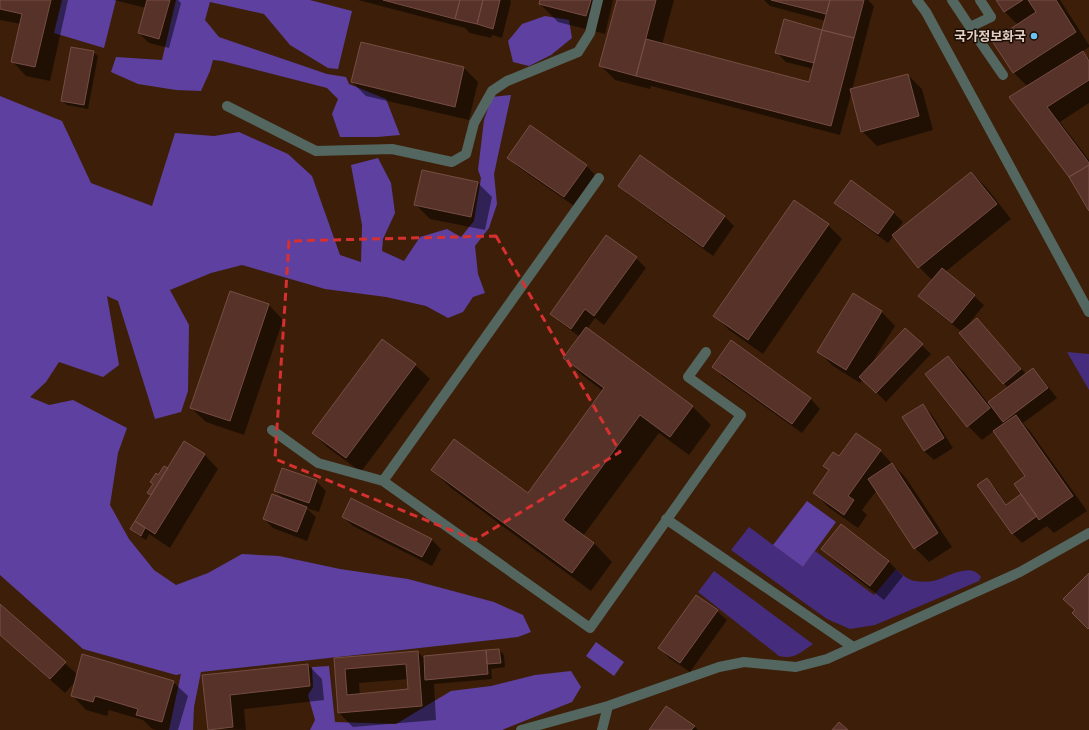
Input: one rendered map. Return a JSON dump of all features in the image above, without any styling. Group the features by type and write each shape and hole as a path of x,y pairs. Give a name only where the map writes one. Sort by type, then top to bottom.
{"street":[{"path":"227,106 316,151 392,149 452,162 466,154 474,123 492,91 507,81 578,52 590,33 598,0"},
{"path":"917,0 926,12 972,95 1089,312"},
{"path":"952,0 1003,75"},
{"path":"970,27 991,16 980,0"},
{"path":"383,481 599,178"},
{"path":"272,430 318,463 383,481 590,628 741,415 688,377 706,352"},
{"path":"666,519 853,647"},
{"path":"521,730 608,706 719,667 744,662 796,667 827,660 1020,572 1089,533"},
{"path":"602,730 608,706"}],"highlighted area":[{"path":"496,236 620,452 475,540 275,459 289,241"}],"shaded area":[{"path":"62,0 116,0 104,48 54,33"},
{"path":"176,0 310,0 352,11 338,69 328,68 290,45 264,14 210,2 205,20 219,37 327,74 346,77 349,84 386,99 400,135 377,137 340,137 332,114 338,99 327,88 222,61 213,60 201,91 176,90 138,84 111,72 116,57 162,60"},
{"path":"545,16 569,20 572,38 551,55 529,66 513,62 508,41 522,24"},
{"path":"511,95 494,174 497,204 489,228 475,246 478,274 485,293 473,297 463,312 448,318 426,306 386,297 325,289 242,265 211,273 170,290 189,325 188,391 181,412 155,419 118,301 107,296 119,365 103,377 59,362 46,382 30,397 49,405 73,400 127,428 118,453 110,505 129,539 154,570 176,585 208,573 242,554 279,556 340,569 408,579 494,602 523,615 531,632 518,637 201,672 194,707 193,730 169,730 181,674 176,675 83,649 0,575 0,96 62,121 91,183 152,206 175,133 214,136 239,132 288,154 312,176 340,255 361,262 362,225 351,165 378,158 391,183 395,213 383,239 382,251 404,261 420,237 447,229 461,237 474,221 481,178 478,170 484,120 492,97"},
{"path":"1067,352 1089,354 1089,390"},
{"path":"807,501 836,522 803,567 773,545"},
{"path":"749,527 803,567 815,551 874,595 896,569 913,581 933,581 965,570 976,572 981,577 979,581 875,625 850,629 827,619 731,550"},
{"path":"714,571 813,644 793,656 779,656 698,592"},
{"path":"596,642 624,662 614,676 586,656"},
{"path":"329,666 335,722 396,724 451,691 491,686 535,675 571,671 581,687 572,702 502,730 310,730 315,720 308,695 313,687 312,667"}],"building":[{"path":"0,0 51,0 35,67 11,62 22,14 0,9"},
{"path":"147,0 170,0 159,39 138,33"},
{"path":"383,0 460,0 455,19"},
{"path":"460,0 483,0 477,24 455,19"},
{"path":"483,0 500,0 493,29 477,24"},
{"path":"540,0 591,0 586,16 539,4"},
{"path":"617,0 656,0 636,76 599,66"},
{"path":"771,0 830,0 826,14"},
{"path":"830,0 864,0 854,38 822,30"},
{"name":"국가정보화국","path":"996,0 1023,0 1004,12"},
{"name":"국가정보화국","path":"1028,0 1056,0 1076,32 1013,73 992,41 1036,12"},
{"path":"784,19 822,30 814,63 775,53"},
{"path":"822,30 854,38 831,126 636,76 646,39 809,82"},
{"path":"361,42 464,67 455,107 351,82"},
{"path":"71,47 94,51 84,105 61,101"},
{"path":"1083,51 1089,61 1089,80 1047,107 1089,163 1089,165 1069,177 1009,97"},
{"path":"908,74 919,116 861,132 850,89"},
{"path":"530,125 587,165 564,197 507,158"},
{"path":"640,155 725,216 703,247 618,186"},
{"path":"1089,165 1089,211 1069,177"},
{"path":"422,170 478,182 471,217 414,205"},
{"path":"971,172 997,204 918,268 892,235"},
{"path":"851,180 894,212 878,234 834,203"},
{"path":"794,200 829,224 748,340 713,316"},
{"path":"606,235 637,257 594,316 585,309 571,329 550,314"},
{"path":"942,268 975,295 952,323 918,296"},
{"path":"230,291 269,304 230,421 190,408"},
{"path":"853,293 882,311 846,370 817,352"},
{"path":"977,318 1021,369 1003,384 959,333"},
{"path":"586,327 693,406 670,437 640,415 563,520 594,543 572,573 431,470 454,439 528,493 604,388 563,358"},
{"path":"905,328 923,344 876,393 859,377"},
{"path":"382,339 416,364 346,458 312,433"},
{"path":"731,340 811,398 792,424 712,367"},
{"path":"948,356 990,408 967,427 925,374"},
{"path":"1033,368 1048,388 1003,422 988,402"},
{"path":"923,404 944,438 924,451 902,417"},
{"path":"1016,415 1073,496 1039,520 1014,484 1025,476 993,431"},
{"path":"856,433 881,450 848,496 854,500 844,515 813,493 829,470 823,466 833,452 839,456"},
{"path":"184,441 205,454 155,534 135,521"},
{"path":"892,463 938,533 914,549 868,479"},
{"path":"164,466 168,468 151,495 147,493 153,484 150,482 156,473 158,475"},
{"path":"282,468 317,480 309,503 274,491"},
{"path":"987,478 1006,505 1021,494 1037,516 1012,534 977,485"},
{"path":"272,494 307,507 297,532 263,519"},
{"path":"351,498 432,539 422,557 342,517"},
{"path":"135,521 145,528 141,536 130,529"},
{"path":"841,524 889,561 870,586 821,549"},
{"path":"1089,573 1088,629 1072,613 1075,610 1063,599"},
{"path":"696,595 718,610 680,663 658,648"},
{"path":"0,604 66,662 50,679 0,635"},
{"path":"499,649 501,663 487,664 486,650"},
{"path":"486,650 488,674 425,680 424,656"},
{"path":"418,651 422,706 338,713 334,658","holes":["406,664 408,689 347,695 345,669"]},
{"path":"82,654 174,681 162,722 136,715 138,709 95,696 93,702 71,696"},
{"path":"308,664 310,686 230,695 233,727 208,730 202,675"},
{"path":"666,706 695,726 691,730 649,730"},
{"path":"839,722 848,730 832,730"}],"place":[{"name":"국가정보화국","path":"1034,36"}]}
